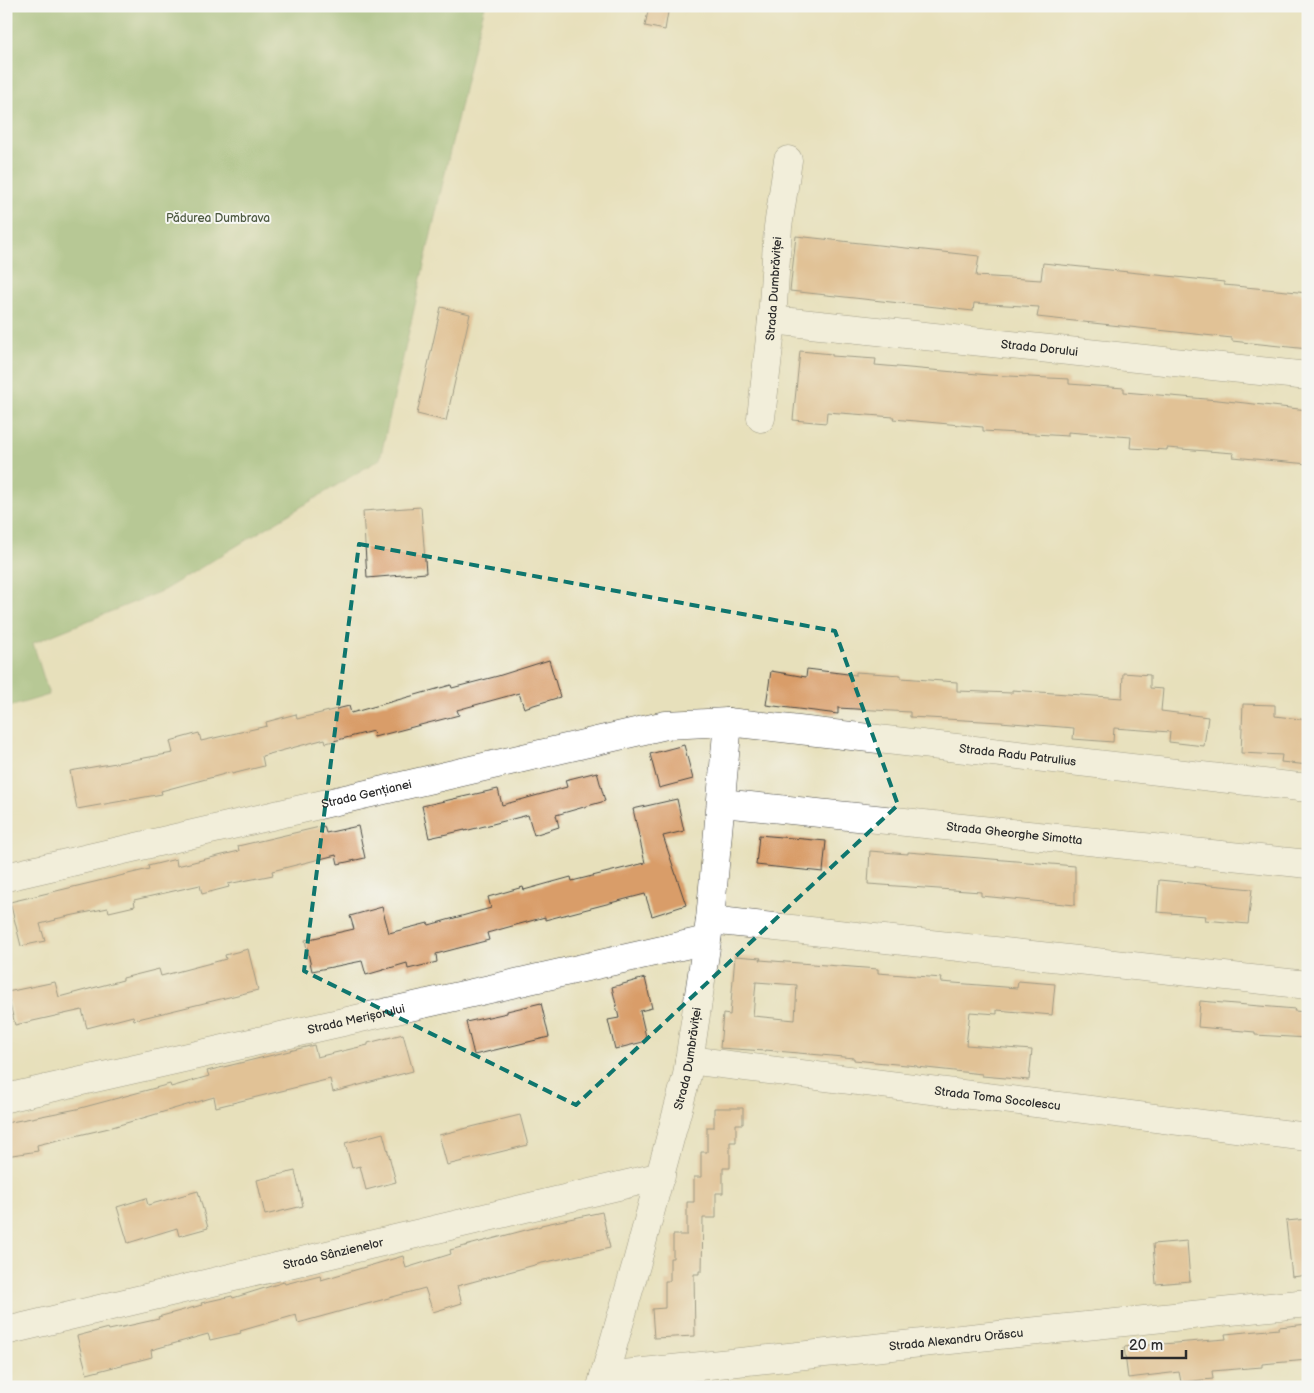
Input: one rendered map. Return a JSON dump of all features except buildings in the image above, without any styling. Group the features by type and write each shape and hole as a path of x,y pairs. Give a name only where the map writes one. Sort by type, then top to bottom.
{"street":[{"name":"Strada Dumbrăviței","path":"761,418 772,320 778,227 788,160"},
{"name":"Strada Dorului","path":"772,320 1308,376"},
{"name":"Strada Dumbrăviței","path":"602,1382 661,1176 689,1060 708,930 722,803 728,722"},
{"name":"Strada Radu Patrulius","path":"728,722 1308,788"},
{"name":"Strada Gențianei","path":"6,877 666,725 728,722"},
{"name":"Strada Gheorghe Simotta","path":"722,803 1308,864"},
{"name":"Strada Merișorului","path":"6,1098 708,930 1308,985"},
{"name":"Strada Toma Socolescu","path":"689,1060 1308,1137"},
{"name":"Strada Sânzienelor","path":"6,1331 661,1176"},
{"name":"Strada Alexandru Orăscu","path":"602,1382 1308,1303"}],"highlighted area":[{"path":"359,544 835,631 898,805 576,1105 304,971"}],"green space":[{"name":"Pădurea Dumbrava","path":"6,6 485,6 473,50 380,459 164,590 33,643 49,695 6,708"}]}
